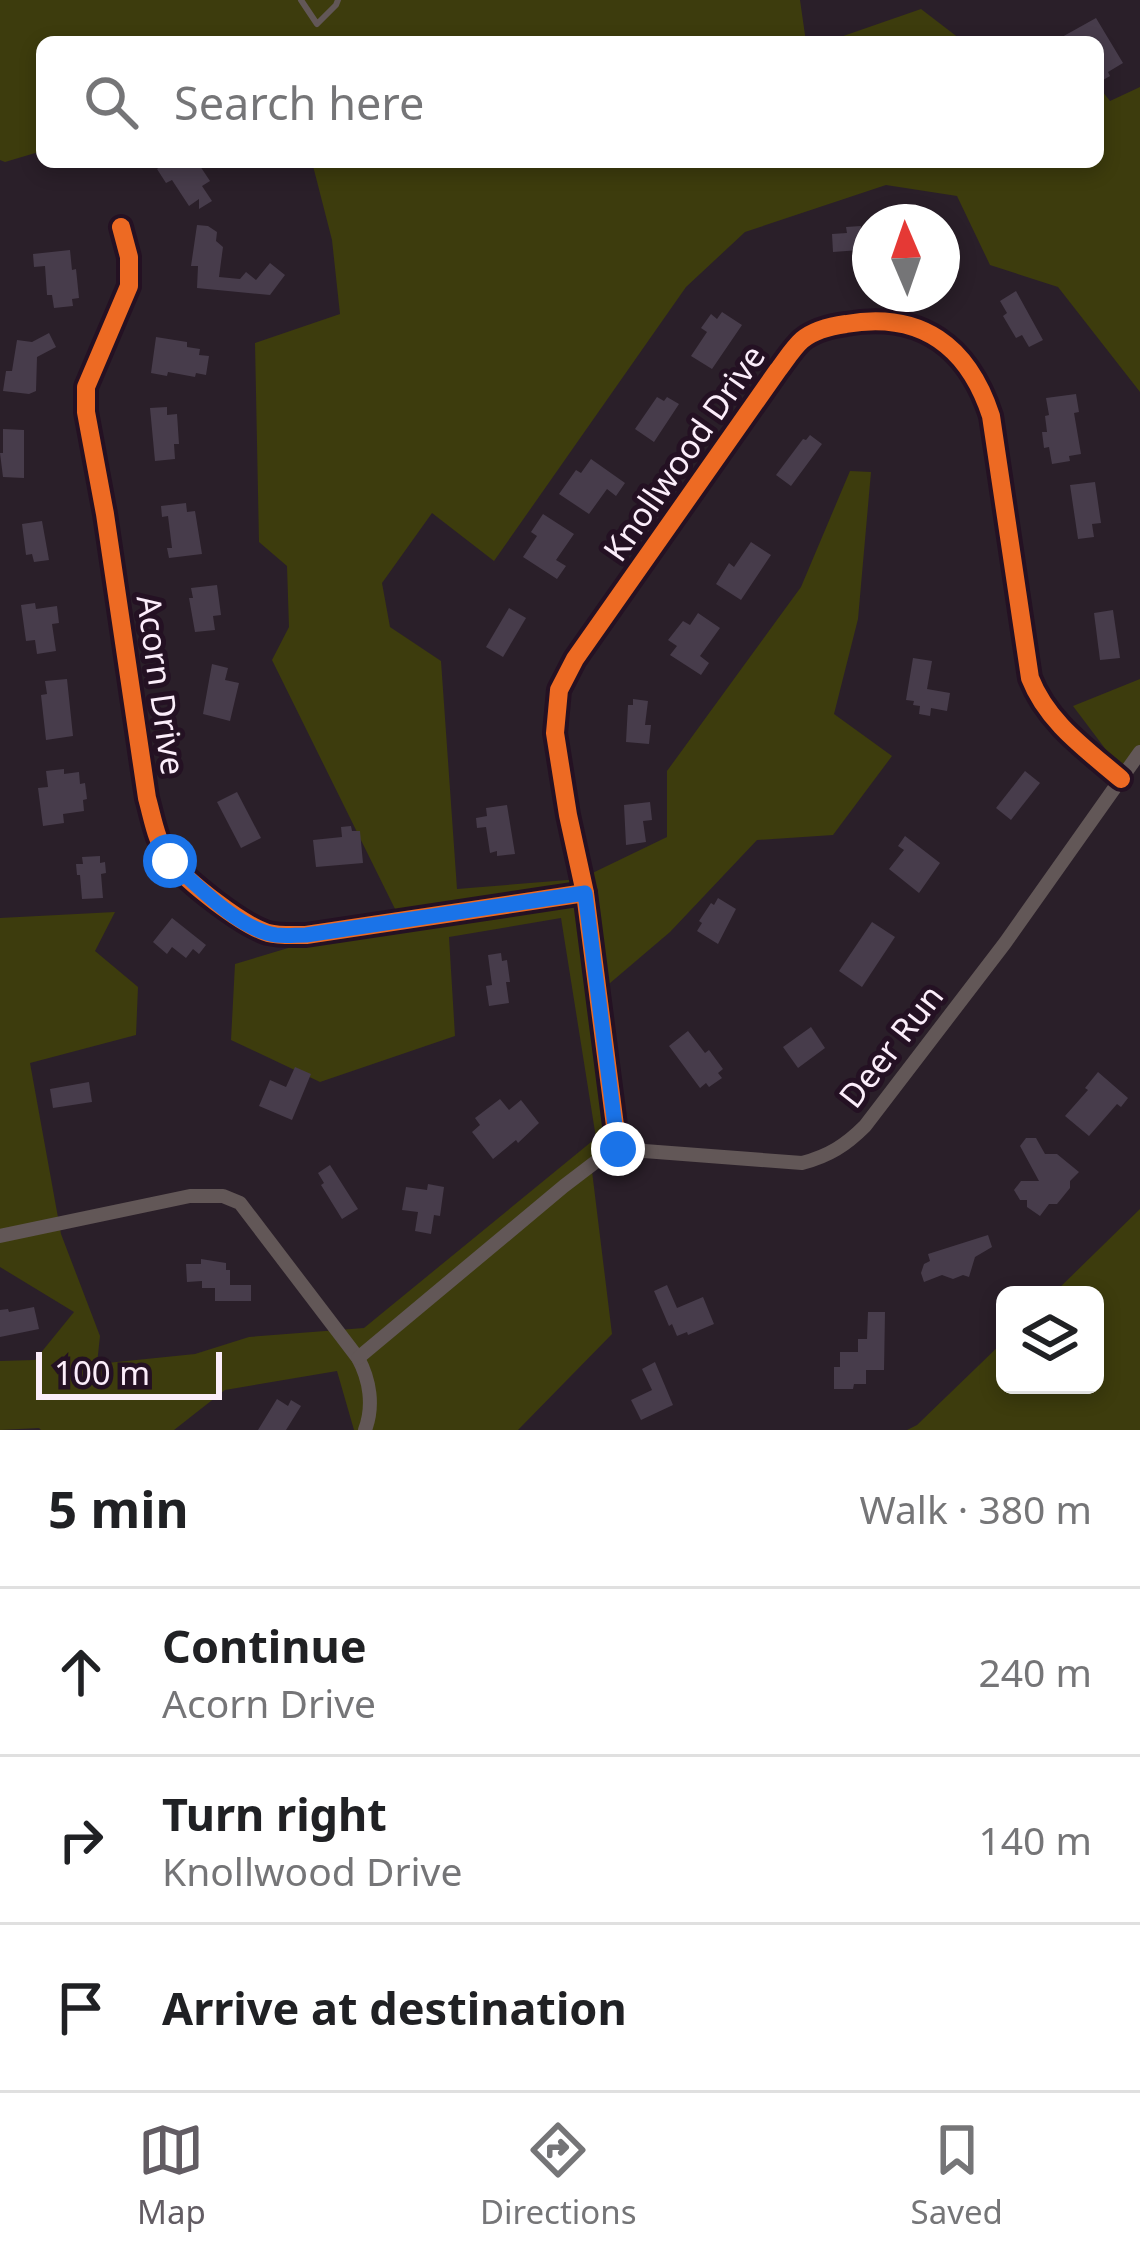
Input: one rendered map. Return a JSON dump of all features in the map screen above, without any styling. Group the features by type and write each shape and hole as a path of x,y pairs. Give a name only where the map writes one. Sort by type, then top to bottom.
{"street":[{"name":"Acorn Drive","path":"121,227 129,257 129,286 86,387 86,412 147,798 157,836 170,861 226,909 275,935 306,935 585,893"},
{"name":"Knollwood Drive","path":"618,1149 585,893 568,815 555,710 563,678 802,339 825,328 884,321 913,326 939,340 973,372 991,416 1030,678 1053,718 1121,779"},
{"name":"Deer Run","path":"618,1149 802,1163 825,1157 848,1143 1005,943 1140,752"},
{"path":"358,1358 564,1186 618,1149"},
{"path":"0,1236 173,1198 223,1196 240,1203 358,1358 370,1397 365,1430"}],"lane":[{"path":"302,0 317,24 338,0"}],"shaded area":[{"path":"0,0 800,0 805,36 36,36 36,153 0,160"},
{"path":"921,9 956,36 843,36"},
{"path":"1140,87 1140,392 1058,287 990,265 957,196 886,185 745,232 686,287 494,561 432,513 382,583 390,627 441,661 457,889 580,879 667,837 667,771 801,587 850,471 871,472 858,619 834,714 892,756 833,835 757,840 670,932 596,995 611,1146 591,1163 612,1334 518,1430 354,1430 337,1371 225,1390 174,1430 0,1430 0,1361 35,1360 74,1312 0,1267 0,918 115,912 95,951 138,987 136,1035 30,1063 61,1234 100,1336 97,1364 195,1354 249,1337 364,1328 596,1138 561,918 449,937 455,1036 320,1082 231,1040 235,964 398,915 272,660 289,627 287,566 259,542 255,343 340,314 332,240 314,168 1104,168 1104,94 1110,101"},
{"path":"1140,679 1140,757 1125,775 1073,706"},
{"path":"1140,1209 1140,1430 907,1430 996,1349 996,1394 1104,1394 1104,1286 1061,1286"}],"building":[{"path":"1096,18 1123,63 1104,80 1104,36 1064,36"},
{"path":"201,168 210,181 202,186 212,201 199,209 199,199 189,206 172,180 166,183 157,169"},
{"path":"197,225 217,232 216,241 223,247 219,277 240,279 246,272 256,280 270,263 285,275 270,295 197,288 198,266 191,266"},
{"path":"846,227 852,227 852,251 833,252 832,234 847,233"},
{"path":"70,250 79,298 72,299 73,306 54,308 52,295 47,295 45,266 34,267 33,254"},
{"path":"1016,291 1043,340 1029,347 1022,335 1016,338 1003,316 1007,313 1000,301"},
{"path":"722,312 742,325 712,369 691,356 707,332 701,328 711,314 717,319"},
{"path":"49,333 56,347 37,357 36,391 3,391 17,340 32,342"},
{"path":"156,337 200,349 199,355 209,356 206,375 151,373"},
{"path":"1076,394 1081,454 1052,464 1042,432 1047,432 1045,416 1049,415 1046,398"},
{"path":"657,397 679,404 654,442 635,429"},
{"path":"167,407 167,415 177,414 179,444 174,444 175,459 155,461 150,408"},
{"path":"3,429 24,430 24,478 3,477"},
{"path":"810,435 822,444 791,486 776,475"},
{"path":"591,459 625,483 616,496 607,489 589,514 559,494 576,470 581,473"},
{"path":"1095,482 1101,523 1092,524 1094,537 1078,539 1070,485"},
{"path":"186,503 187,512 195,511 202,554 169,558 168,516 162,517 161,506"},
{"path":"543,514 574,534 556,560 566,566 557,579 523,557 537,536 531,532"},
{"path":"42,521 49,560 34,562 32,554 26,555 22,524"},
{"path":"751,542 771,555 741,600 716,584"},
{"path":"217,585 221,615 213,616 215,630 195,632 191,588"},
{"path":"35,603 36,609 57,606 59,623 52,624 56,651 37,654 35,640 26,641 21,605"},
{"path":"509,608 526,618 503,657 486,647"},
{"path":"1113,610 1120,658 1100,660 1094,613"},
{"path":"698,613 720,628 700,656 709,663 701,675 670,655 677,646 668,640 683,621 690,625"},
{"path":"913,658 932,661 927,689 950,693 947,711 931,708 930,716 919,714 920,706 906,700"},
{"path":"212,664 228,668 225,680 239,683 230,721 203,714"},
{"path":"67,679 73,736 46,740 41,695 47,694 45,681"},
{"path":"633,699 648,701 649,744 626,742 628,705 633,705"},
{"path":"64,769 64,774 79,772 80,784 85,783 84,811 63,814 64,823 43,826 38,788 48,787 46,771"},
{"path":"1025,771 1040,783 1011,820 996,808"},
{"path":"237,792 261,838 241,848 217,802"},
{"path":"650,802 652,820 643,821 646,842 626,845 624,805"},
{"path":"507,805 515,854 497,856 497,851 490,853 486,827 477,828 476,818 487,816 486,808"},
{"path":"351,826 352,831 360,831 363,863 316,867 313,840 342,837 341,827"},
{"path":"905,836 940,863 919,893 889,869 904,850 898,846"},
{"path":"100,856 106,873 101,874 103,898 82,899 76,864 83,864 82,857"},
{"path":"718,898 736,909 718,944 697,931 699,921"},
{"path":"172,918 206,945 199,954 193,949 186,958 172,947 167,954 153,942"},
{"path":"872,922 895,937 862,987 839,971"},
{"path":"501,953 502,961 507,960 509,1003 489,1006 488,955"},
{"path":"811,1027 825,1048 798,1068 783,1047"},
{"path":"688,1031 723,1069 718,1073 722,1078 709,1087 706,1083 700,1088 669,1046"},
{"path":"295,1067 311,1074 292,1120 259,1106 270,1080 286,1087"},
{"path":"1098,1072 1128,1098 1089,1136 1065,1116"},
{"path":"89,1082 92,1102 53,1108 50,1089"},
{"path":"500,1099 509,1110 521,1100 539,1123 493,1159 472,1132 480,1125 475,1118"},
{"path":"1026,1138 1036,1138 1045,1154 1057,1154 1079,1172 1057,1204 1049,1204 1040,1216 1014,1190 1021,1181 1039,1181 1020,1146"},
{"path":"330,1165 358,1209 342,1219 318,1173"},
{"path":"428,1184 444,1187 440,1216 434,1215 431,1234 415,1231 418,1212 402,1210 406,1187 427,1190"},
{"path":"988,1235 992,1247 975,1257 969,1277 942,1275 924,1282 921,1273 930,1261 928,1254"},
{"path":"201,1259 226,1263 230,1285 251,1285 251,1301 215,1301 215,1288 202,1288 202,1281 187,1282 186,1264 201,1264"},
{"path":"667,1285 677,1308 703,1297 714,1324 677,1336 654,1291"},
{"path":"34,1307 39,1329 0,1337 0,1310"},
{"path":"868,1312 885,1312 884,1370 866,1370 866,1384 854,1384 853,1389 834,1389 840,1352 858,1352 858,1339 867,1339"},
{"path":"655,1362 673,1405 641,1420 631,1400 652,1390 642,1369"},
{"path":"277,1399 288,1406 291,1400 301,1406 286,1430 258,1430"}],"cycle path":[{"path":"121,227 129,257 129,286 86,387 86,412 147,798 170,860 230,912 277,935 306,935 585,893"},
{"path":"618,1149 585,893 555,733 559,690 575,659 778,370 807,337 846,324 897,323 938,339 969,370 991,416 1030,678 1057,721 1121,779"}],"route":[{"path":"170,861 226,909 275,935 306,935 585,893 618,1149"}]}
